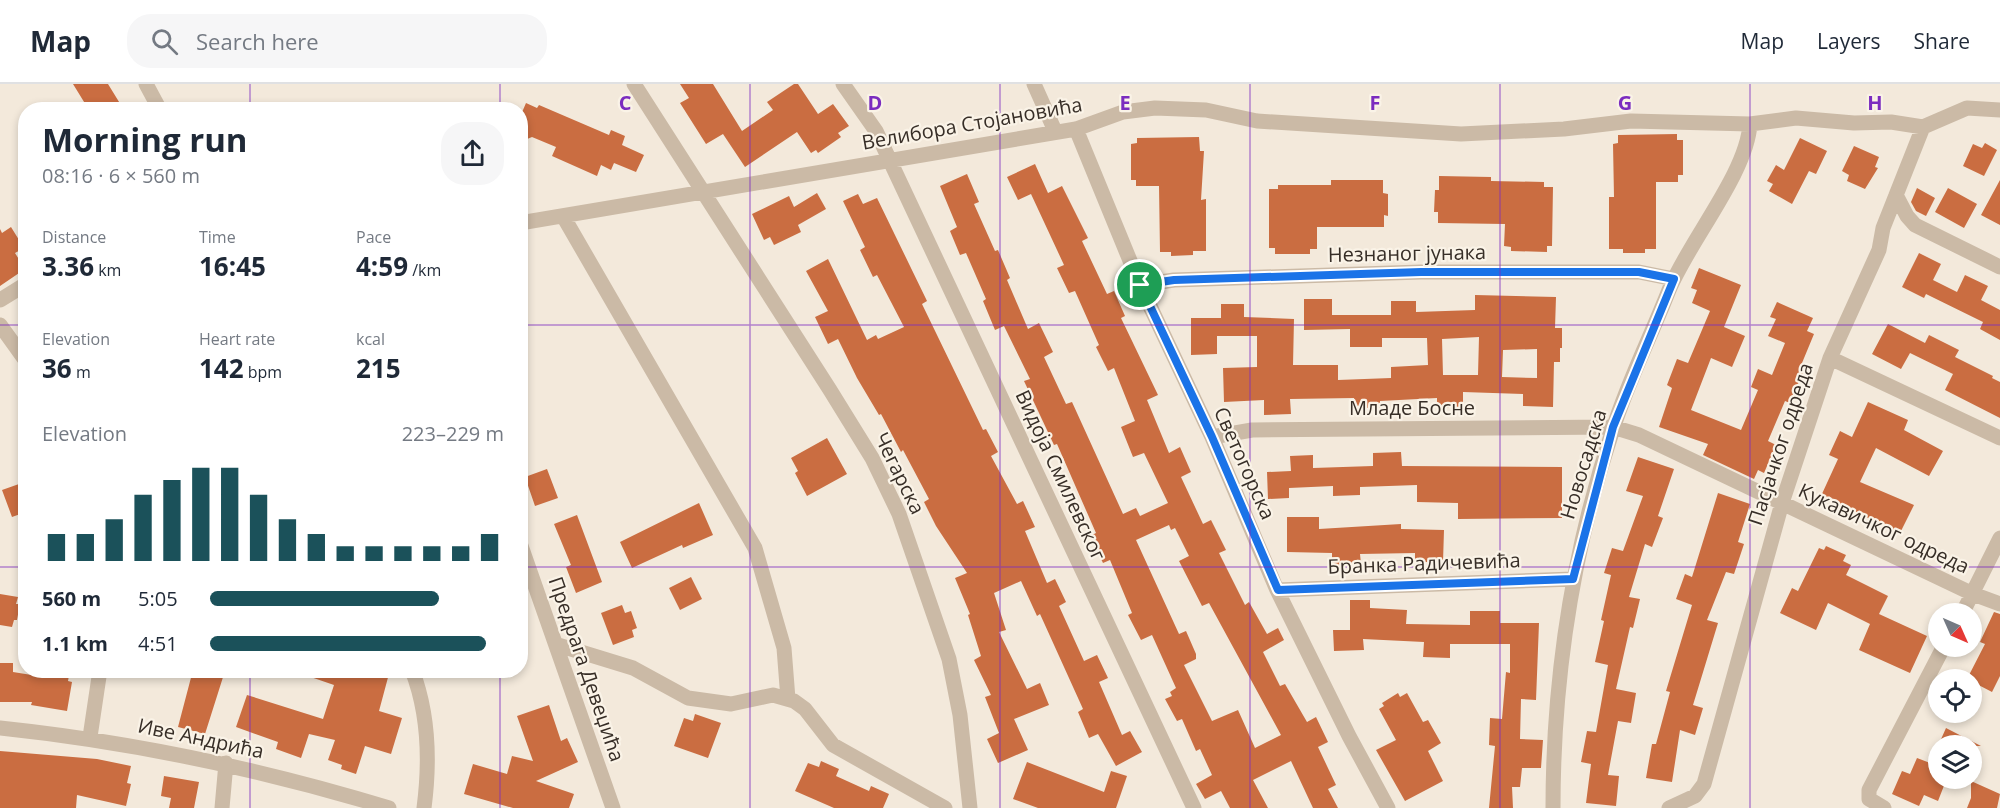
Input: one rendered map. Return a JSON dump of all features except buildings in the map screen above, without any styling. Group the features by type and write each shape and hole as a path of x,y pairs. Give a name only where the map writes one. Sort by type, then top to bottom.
{"street":[{"path":"146,84 156,102"},
{"name":"Чегарска","path":"634,84 836,399 872,458 899,514 949,659 960,715 973,807"},
{"name":"Видоја Смилевског","path":"843,84 876,131 1194,808"},
{"path":"1034,84 1054,131"},
{"name":"Велибора Стојановића","path":"528,222 1076,129 1123,112 1155,108 1206,110 1257,121 1461,134 1575,128 1631,121 1750,124 1796,118 1854,123 1891,122 1923,127"},
{"path":"1923,127 1967,108 2000,110"},
{"name":"Новосадска","path":"1553,808 1560,687 1573,579 1613,427 1674,279 1745,152 1750,124"},
{"name":"Пасјачког одреда","path":"1670,808 1695,796 1704,784 1782,503 1830,358 1879,250 1883,228 1923,127"},
{"name":"Светогорска","path":"1076,129 1140,285 1212,437 1278,590 1349,736 1388,808"},
{"path":"1896,195 1907,216 1915,225 2000,267"},
{"path":"563,216 755,548 784,648 788,699"},
{"name":"Незнаног јунака","path":"1140,285 1174,280 1421,272 1639,272 1674,279"},
{"path":"0,300 18,289"},
{"path":"0,325 18,350"},
{"path":"1830,358 2000,438"},
{"name":"Младе Босне","path":"1212,437 1252,430 1613,427"},
{"name":"Кукавичког одреда","path":"1613,427 1639,435 1973,594 2000,604"},
{"path":"1968,603 2000,538"},
{"name":"Предрага Девеџића","path":"528,564 613,808"},
{"name":"Бранка Радичевића","path":"1278,590 1573,579"},
{"path":"558,645 633,668 688,698 730,704 772,695 788,699 805,709 832,745 945,808"},
{"path":"1884,808 1869,799 1875,775 1938,657"},
{"path":"90,737 99,678"},
{"path":"415,678 428,740 428,778 424,808"},
{"name":"Иве Андрића","path":"0,728 90,737 226,763 389,808"},
{"path":"222,808 226,763"}],"route":[{"path":"1421,272 1639,272 1674,279 1613,427 1590,507 1573,579 1278,590 1212,437 1140,285 1174,280 1421,272"}]}
